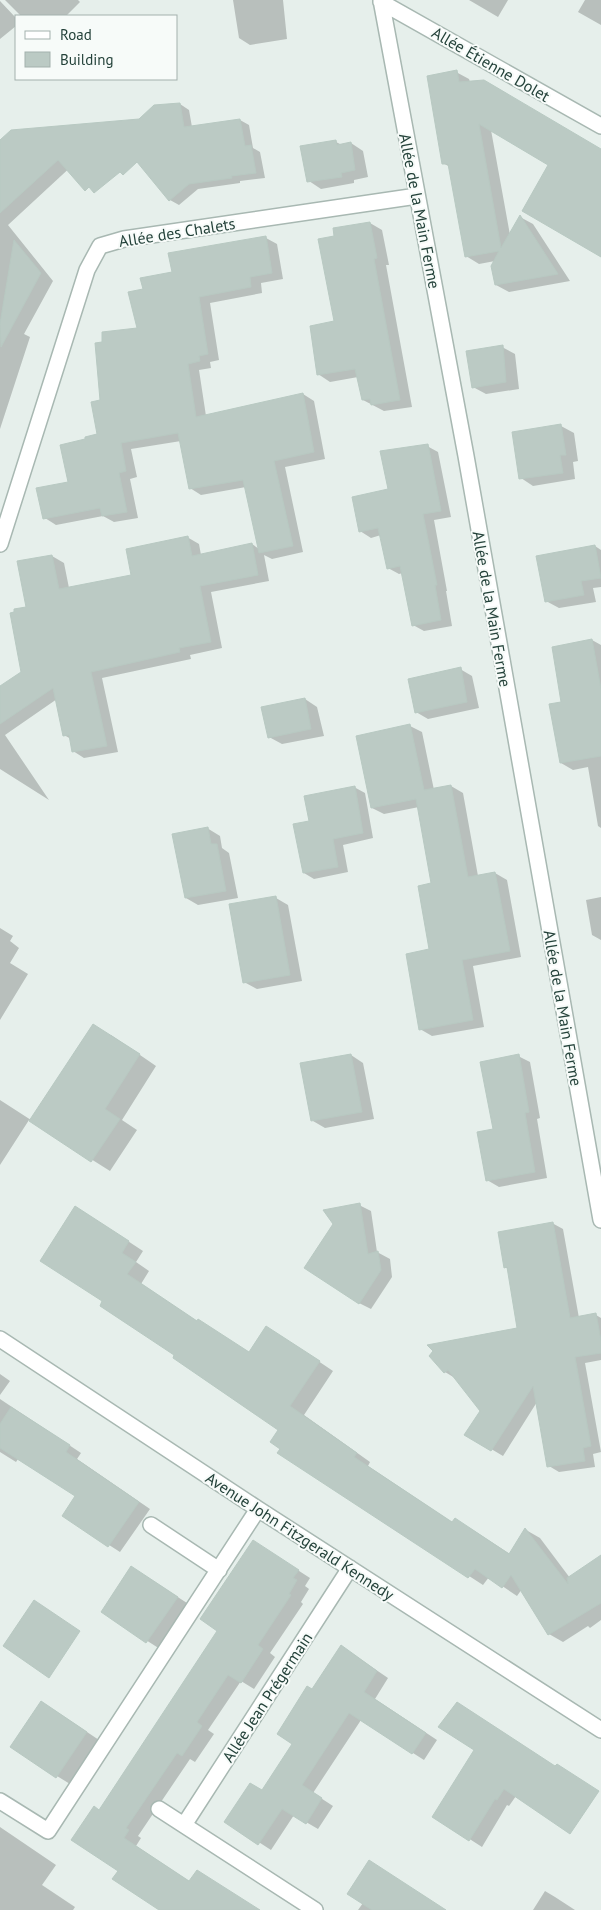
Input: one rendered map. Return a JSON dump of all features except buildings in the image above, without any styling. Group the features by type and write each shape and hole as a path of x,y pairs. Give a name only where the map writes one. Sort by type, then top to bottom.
{"street":[{"name":"Allée Étienne Dolet","path":"381,1 601,126"},
{"name":"Allée de la Main Ferme","path":"381,1 466,456 601,1220"},
{"name":"Allée des Chalets","path":"0,544 87,270 100,246 124,239 418,196"},
{"name":"Avenue John Fitzgerald Kennedy","path":"0,1339 258,1510 601,1730"},
{"path":"0,1800 48,1831 258,1510"},
{"path":"151,1525 219,1570"},
{"name":"Allée Jean Prégermain","path":"184,1825 350,1568"},
{"path":"159,1809 315,1910"}]}
